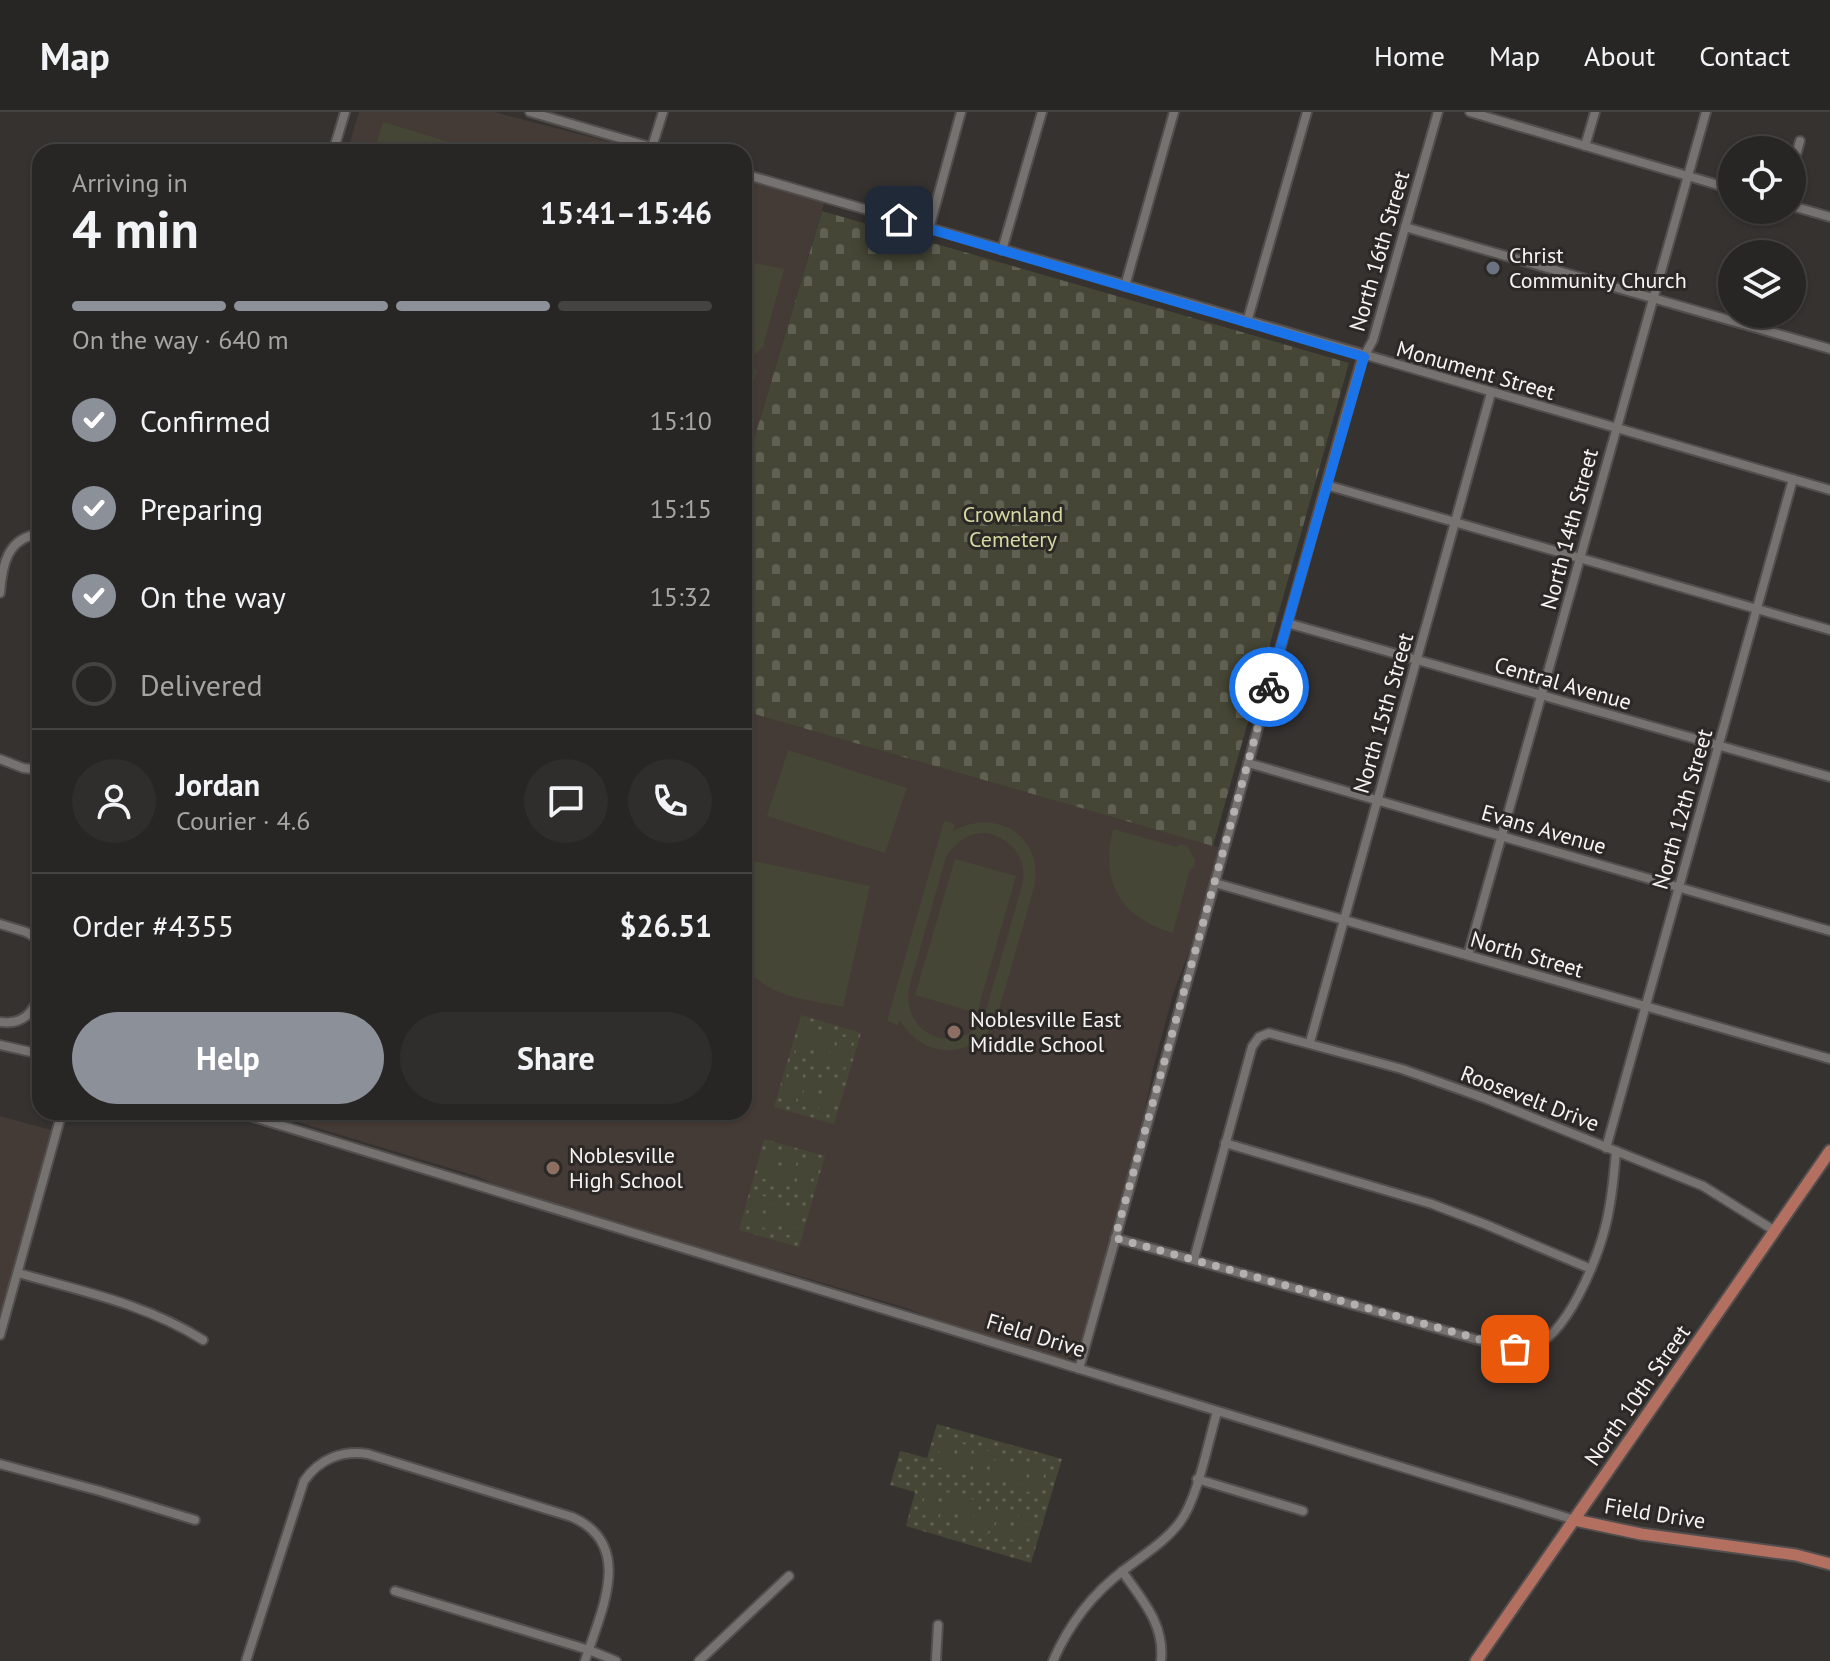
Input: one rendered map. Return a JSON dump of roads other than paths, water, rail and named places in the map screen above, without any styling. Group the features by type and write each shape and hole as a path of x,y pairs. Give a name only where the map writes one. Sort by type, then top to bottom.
{"main road":[{"name":"North 10th Street","path":"1476,1661 1830,1151"},
{"name":"Field Drive","path":"1575,1520 1641,1534 1796,1555 1830,1564"}],"street":[{"path":"335,144 345,112"},
{"path":"530,112 642,144"},
{"path":"653,144 663,112"},
{"path":"929,229 961,112"},
{"path":"1002,250 1042,112"},
{"path":"1125,286 1174,112"},
{"path":"1247,322 1307,112"},
{"name":"North 16th Street","path":"1079,1369 1326,485 1364,357 1373,340 1438,112"},
{"path":"1470,112 1718,185"},
{"path":"1585,146 1595,112"},
{"name":"North 14th Street","path":"1468,955 1706,112"},
{"name":"Monument Street","path":"752,176 1364,357 1830,490"},
{"path":"1806,210 1830,217"},
{"path":"1405,227 1830,349"},
{"name":"North 15th Street","path":"1310,1042 1491,393"},
{"name":"North 12th Street","path":"1606,1148 1793,479"},
{"path":"1326,485 1830,630"},
{"path":"0,593 6,556 24,539 32,536"},
{"name":"Central Avenue","path":"1287,623 1830,777"},
{"path":"0,759 32,769"},
{"name":"Evans Avenue","path":"1248,763 1830,931"},
{"name":"North Street","path":"1215,883 1830,1059"},
{"path":"0,924 32,935"},
{"path":"0,1022 16,1022 32,1012"},
{"name":"Roosevelt Drive","path":"1225,1143 1252,1047 1259,1037 1273,1033 1416,1073 1616,1151 1703,1186 1775,1231"},
{"path":"0,1045 32,1052"},
{"path":"0,1335 63,1120"},
{"name":"Field Drive","path":"263,1120 1575,1520"},
{"path":"1194,1259 1225,1143 1432,1204 1591,1269"},
{"path":"1115,1238 1489,1343 1515,1349 1530,1347 1553,1334 1591,1269 1605,1228 1616,1151"},
{"path":"18,1273 146,1310 178,1324 203,1340"},
{"path":"1053,1661 1081,1611 1122,1571 1176,1528 1187,1510 1217,1412"},
{"path":"246,1661 295,1501 304,1481 318,1465 341,1454 368,1454 582,1522 598,1537 610,1566 607,1592 585,1661"},
{"path":"0,1464 195,1520"},
{"path":"1197,1479 1303,1511"},
{"path":"1122,1571 1158,1627 1162,1644 1161,1661"},
{"path":"699,1661 789,1576"},
{"path":"395,1591 616,1661"},
{"path":"936,1661 938,1625"}],"place":[{"name":"Christ Community Church","path":"1493,268"},
{"name":"Noblesville East Middle School","path":"954,1032"},
{"name":"Noblesville High School","path":"553,1168"}],"park label":[{"name":"Crownland Cemetery","path":"1013,526"}]}
